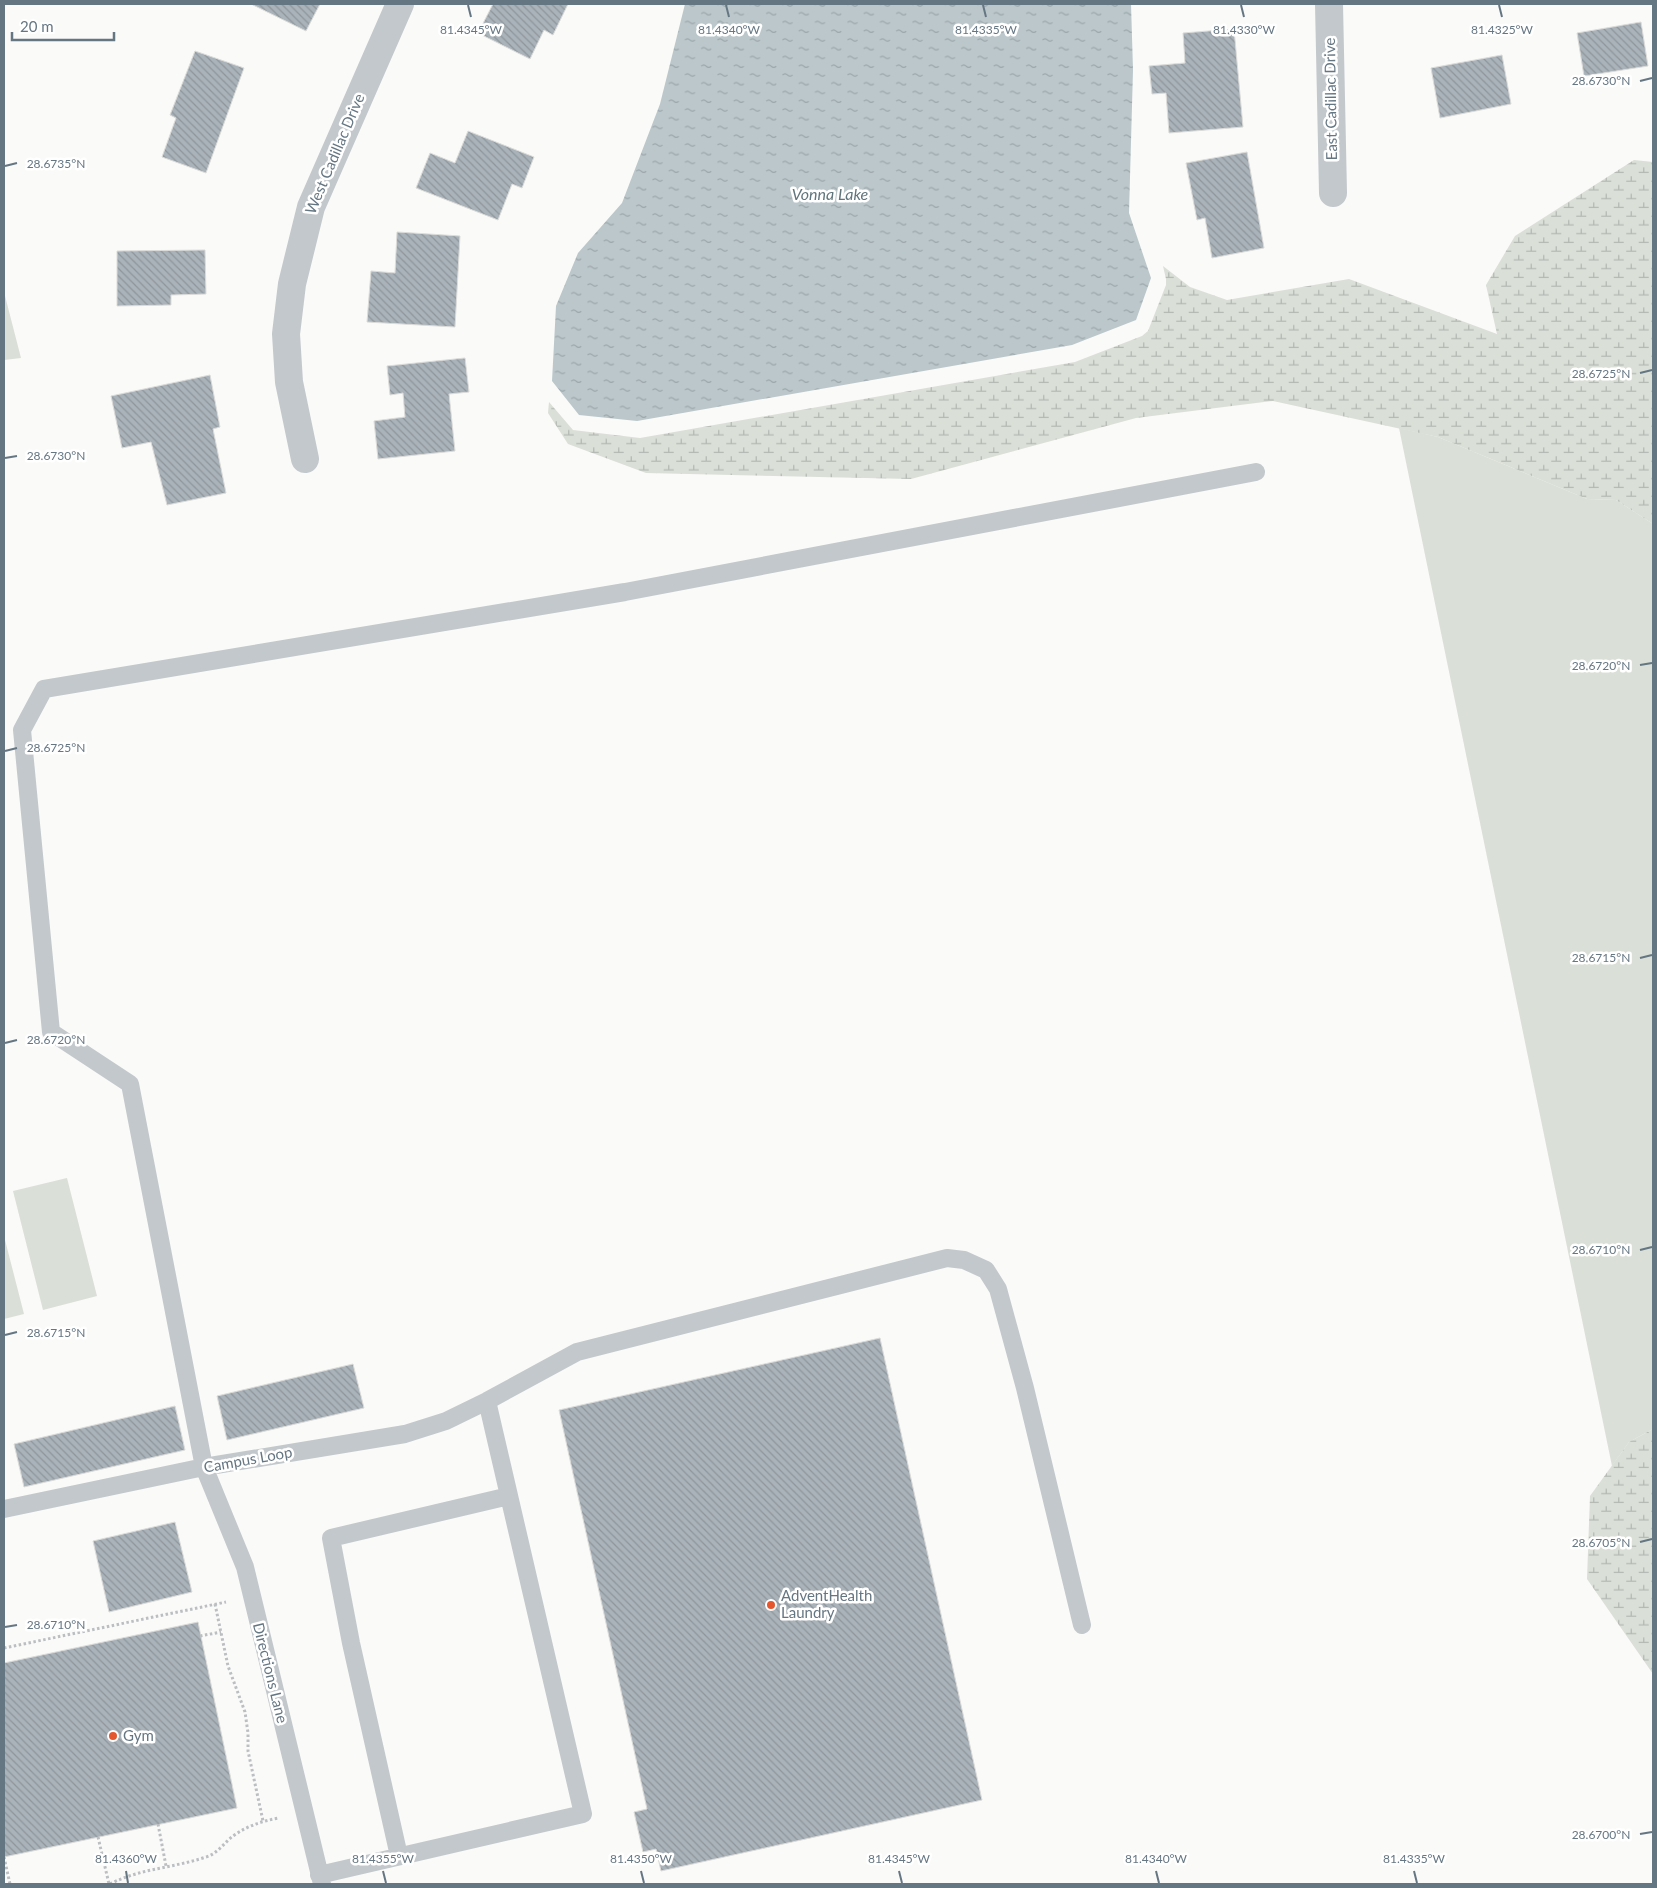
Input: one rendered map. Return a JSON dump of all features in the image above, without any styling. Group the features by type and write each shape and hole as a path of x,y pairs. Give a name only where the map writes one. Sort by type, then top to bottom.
{"street":[{"name":"West Cadillac Drive","path":"305,459 288,382 286,334 292,284 311,207 400,4"},
{"name":"East Cadillac Drive","path":"1333,5 1333,193"}],"lane":[{"name":"Directions Lane","path":"320,1880 245,1567 204,1467 130,1084 51,1032 22,730 44,689 625,592 1256,472"},
{"name":"Campus Loop","path":"4,1509 204,1467 405,1434 446,1421 577,1352 947,1258 964,1260 986,1270 998,1289 1025,1388 1082,1625"},
{"path":"320,1880 400,1856 583,1814 487,1401"},
{"path":"400,1856 351,1643 331,1538 509,1496"}],"path":[{"path":"4,1648 252,1596"},
{"path":"215,1604 228,1666 245,1712 248,1751 262,1821"},
{"path":"200,1636 221,1632"},
{"path":"98,1837 110,1884 140,1871 208,1857 247,1827 262,1821 304,1813"},
{"path":"158,1824 166,1866"},
{"path":"4,1857 10,1884"}],"green space":[{"path":"1634,160 1653,162 1653,524 1616,500 1587,499 1438,437 1273,401 1136,418 911,479 646,473 568,444 548,413 549,402 573,430 640,438 1075,362 1142,336 1148,331 1166,285 1163,266 1190,287 1227,300 1349,279 1497,334 1486,285 1515,236"},
{"path":"4,292 21,358 4,360"},
{"path":"1399,428 1438,437 1587,499 1616,500 1653,524 1653,1429 1629,1442 1612,1466"},
{"path":"67,1178 97,1296 43,1310 13,1191"},
{"path":"4,1236 24,1314 4,1319"},
{"path":"1653,1429 1653,1674 1587,1579 1590,1496 1629,1442"}],"water":[{"name":"Vonna Lake","path":"685,4 1131,4 1133,70 1129,213 1151,278 1136,320 1072,345 637,421 579,415 552,381 556,306 578,253 622,203 660,104"}],"building":[{"path":"251,4 320,4 306,31"},
{"path":"493,4 568,4 553,35 544,30 530,59 478,33"},
{"path":"1641,22 1648,66 1584,76 1577,33"},
{"path":"1234,29 1243,127 1169,133 1166,93 1152,94 1149,66 1185,63 1183,33"},
{"path":"195,51 244,68 206,173 162,157 176,118 170,115"},
{"path":"1502,55 1511,104 1440,118 1431,68"},
{"path":"468,131 534,157 522,188 512,184 498,220 416,188 430,153 455,163"},
{"path":"1247,152 1264,248 1212,258 1205,218 1197,220 1186,163"},
{"path":"397,232 460,236 455,327 367,322 371,271 395,273"},
{"path":"205,250 206,294 171,295 171,305 117,306 117,251"},
{"path":"465,358 469,392 449,394 455,451 378,459 374,421 405,417 403,393 390,395 387,366"},
{"path":"210,375 220,427 213,429 226,493 167,505 151,442 122,448 111,396"},
{"name":"AdventHealth Laundry","path":"880,1338 982,1800 661,1871 656,1849 643,1852 634,1812 647,1809 559,1410"},
{"path":"353,1364 364,1408 227,1440 217,1396"},
{"path":"175,1406 185,1450 24,1487 14,1444"},
{"path":"175,1522 192,1592 109,1612 93,1541"},
{"name":"Gym","path":"198,1622 237,1808 4,1857 4,1663"}],"place":[{"name":"AdventHealth Laundry","path":"771,1605"},
{"name":"Gym","path":"113,1736"}]}
